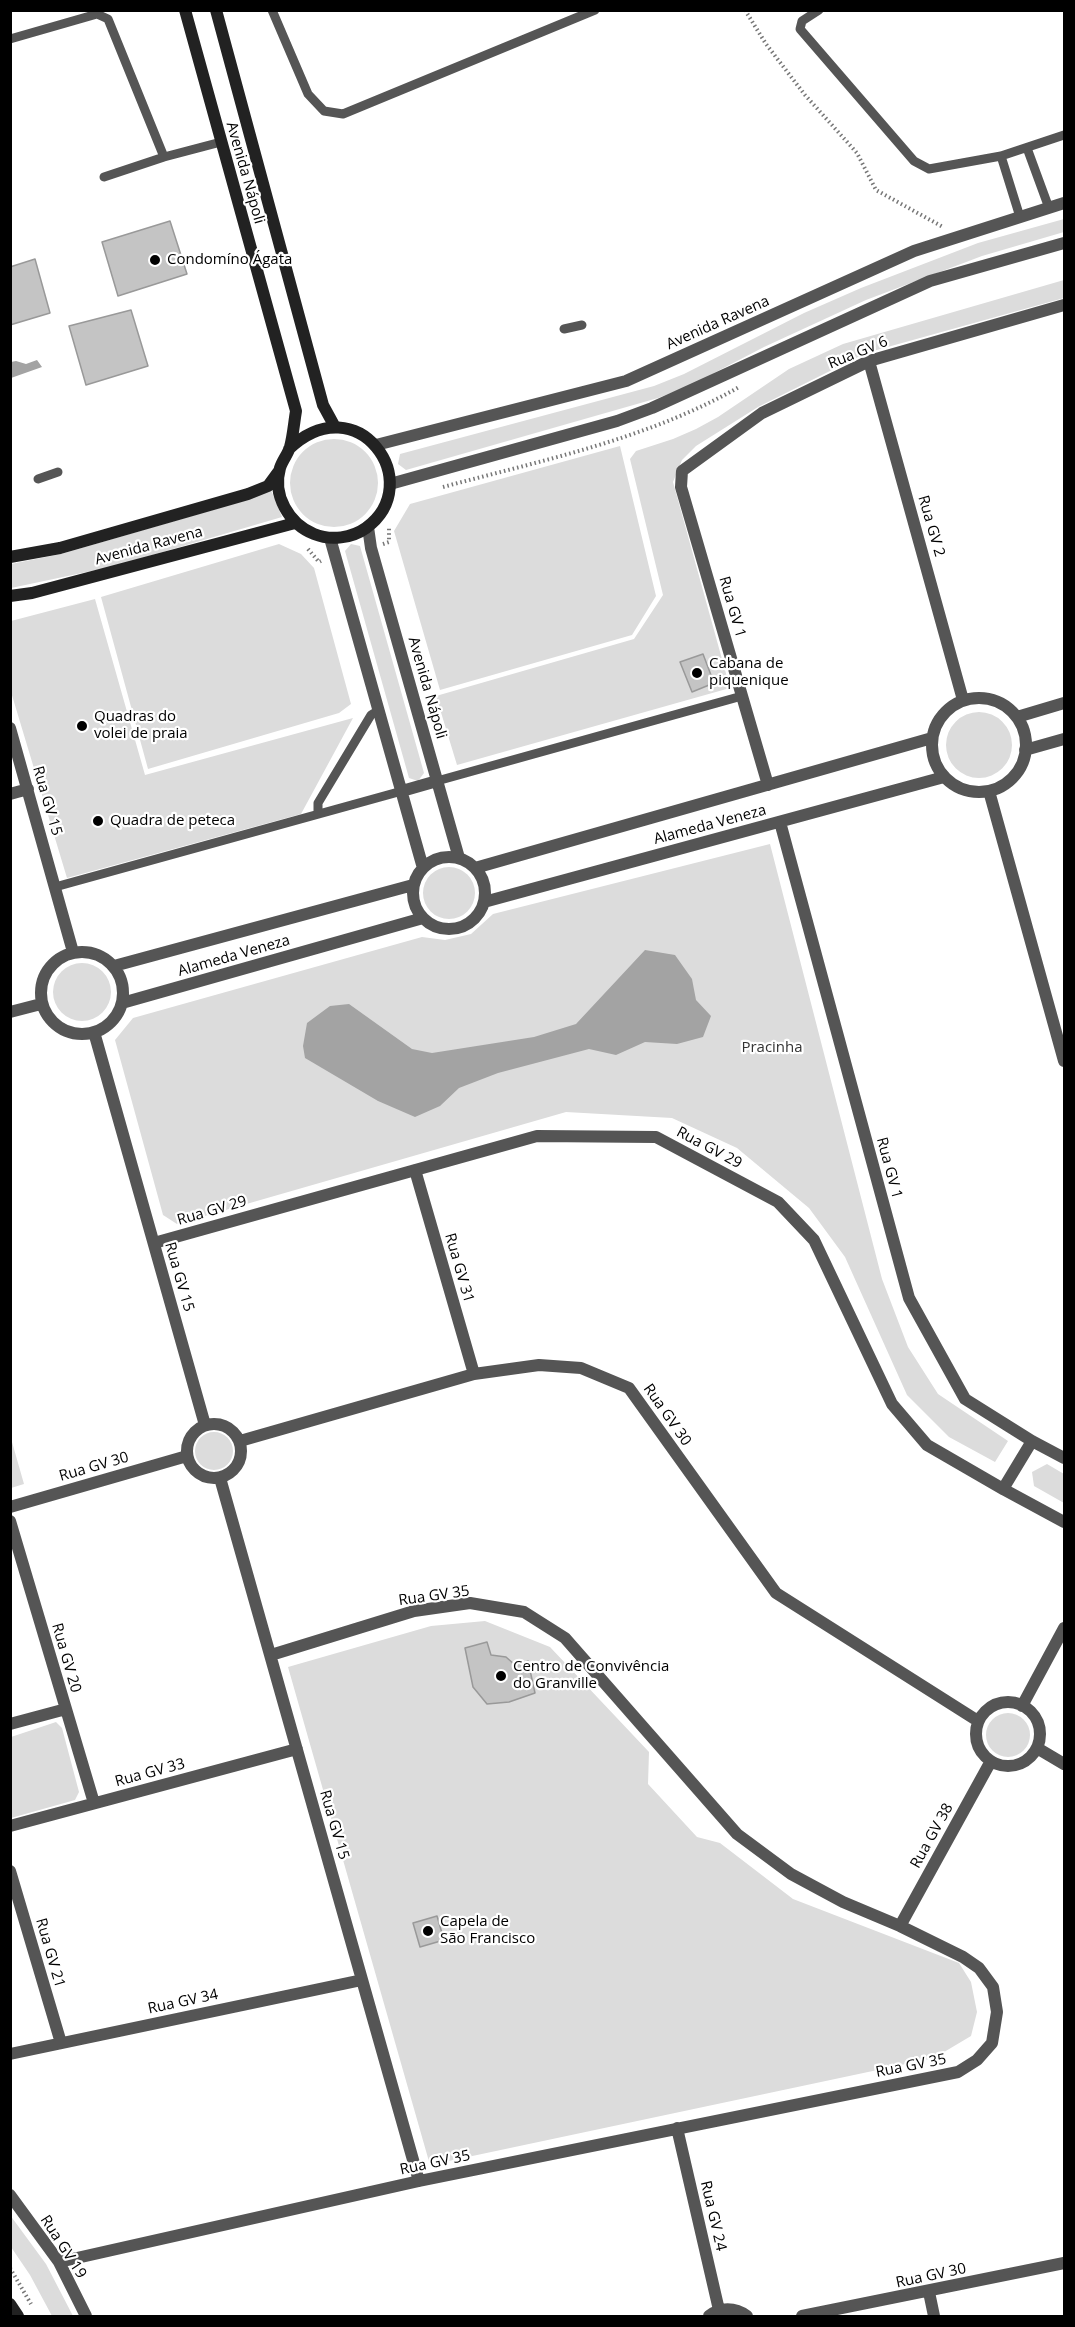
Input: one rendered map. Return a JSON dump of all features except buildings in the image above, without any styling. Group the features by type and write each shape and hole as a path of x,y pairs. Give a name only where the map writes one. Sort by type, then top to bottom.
{"main road":[{"name":"Avenida Nápoli","path":"185,10 296,411 289,449"},
{"name":"Avenida Nápoli","path":"216,10 323,405 335,427"},
{"path":"335,427 350,429 376,445 386,463 390,484 387,500 379,515 368,527 356,533 330,538 318,536 296,523 284,508 278,489 279,470 289,449 302,437 318,429 335,427"},
{"name":"Avenida Ravena","path":"10,557 60,548 248,494 268,486 279,470"},
{"name":"Avenida Ravena","path":"10,596 33,593 296,523"},
{"path":"10,2304 18,2316"}],"street":[{"name":"Avenida Ravena","path":"376,445 626,381 914,251 1065,203"},
{"path":"390,484 616,421 652,408 930,281 1065,243"},
{"name":"Rua GV 6","path":"682,471 762,413 869,361 1065,305"},
{"name":"Rua GV 2","path":"869,361 963,700"},
{"name":"Rua GV 1","path":"682,471 681,487 768,784"},
{"name":"Avenida Nápoli","path":"368,527 371,548 459,858"},
{"path":"330,538 423,868"},
{"path":"978,698 993,700 1007,706 1017,717 1023,728 1026,750 1013,776 1002,785 989,790 965,790 944,777 936,765 932,752 935,726 942,715 963,700 978,698"},
{"path":"1017,717 1065,703"},
{"name":"Rua GV 15","path":"10,728 73,952"},
{"name":"Alameda Veneza","path":"475,868 932,738"},
{"path":"1026,750 1065,739"},
{"name":"Alameda Veneza","path":"484,902 944,777"},
{"path":"402,791 437,781"},
{"path":"10,794 28,789"},
{"path":"989,790 1065,1061"},
{"name":"Rua GV 1","path":"780,822 909,1298 965,1399 1032,1441 1065,1458"},
{"path":"439,858 459,858 475,868 482,878 485,890 484,902 472,920 452,929 441,928 423,918 416,908 413,885 423,868 439,858"},
{"name":"Alameda Veneza","path":"114,966 413,885"},
{"name":"Alameda Veneza","path":"122,1003 423,918"},
{"path":"84,951 95,954 114,966 121,977 122,1003 116,1016 107,1026 94,1032 74,1033 56,1026 47,1016 41,1004 40,990 43,977 60,957 84,951"},
{"path":"10,1012 41,1004"},
{"name":"Rua GV 15","path":"94,1032 205,1425"},
{"name":"Rua GV 29","path":"154,1243 537,1136 656,1137 778,1202 814,1240 892,1404 927,1445 1003,1490 1065,1522"},
{"name":"Rua GV 31","path":"415,1170 474,1374"},
{"name":"Rua GV 30","path":"240,1442 474,1374 539,1365 581,1368 629,1388 776,1593 978,1721"},
{"path":"213,1424 230,1428 240,1442 241,1457 238,1464 227,1475 220,1478 212,1479 198,1474 189,1463 186,1448 192,1434 205,1425 213,1424"},
{"path":"1003,1490 1032,1441"},
{"name":"Rua GV 30","path":"10,1507 187,1455"},
{"name":"Rua GV 15","path":"220,1478 419,2181"},
{"name":"Rua GV 20","path":"10,1521 93,1803"},
{"name":"Rua GV 35","path":"59,2262 419,2181 958,2072 977,2060 992,2043 996,2012 993,1987 980,1968 963,1957 900,1926 843,1902 791,1874 737,1834 566,1638 524,1612 470,1603 414,1611 271,1655"},
{"path":"1022,1706 1065,1628"},
{"path":"1007,1702 1022,1706 1034,1716 1037,1723 1039,1739 1037,1748 1024,1762 1015,1765 1004,1766 991,1761 979,1749 976,1740 978,1721 989,1708 997,1704 1007,1702"},
{"path":"10,1724 66,1709"},
{"path":"1037,1748 1065,1764"},
{"name":"Rua GV 33","path":"10,1826 297,1749"},
{"name":"Rua GV 38","path":"900,1926 991,1761"},
{"name":"Rua GV 21","path":"10,1871 61,2043"},
{"name":"Rua GV 34","path":"10,2054 362,1980"},
{"name":"Rua GV 24","path":"677,2128 714,2313"},
{"name":"Rua GV 19","path":"10,2195 59,2262 87,2316"},
{"name":"Rua GV 30","path":"802,2316 1065,2263"},
{"path":"929,2292 934,2316"},
{"path":"714,2313 736,2310 747,2316"}],"lane":[{"path":"272,10 308,94 324,111 343,114 595,10"},
{"path":"819,10 802,21 800,29 914,161 929,168 1001,156 1065,135"},
{"path":"10,39 97,14 108,19 164,157"},
{"path":"104,177 164,157 221,142"},
{"path":"1028,148 1049,208"},
{"path":"1001,156 1020,217"},
{"path":"564,329 582,325"},
{"path":"38,479 58,472"},
{"path":"437,781 742,696"},
{"path":"318,814 318,803 371,715 379,710"},
{"path":"55,887 402,791"}],"path":[{"path":"745,10 766,44 805,95 857,153 876,190 945,228"},
{"path":"10,2268 33,2308"}],"green space":[{"path":"1064,219 1064,232 982,256 866,300 764,347 689,386 658,398 406,470 398,464 400,454 654,386 684,374 804,313 861,288 978,243"},
{"path":"1064,280 1064,298 866,353 758,407 696,446 682,460 673,482 730,688 457,765 436,696 634,639 663,595 630,459 636,451 696,429 718,417 789,369 843,344"},
{"path":"334,439 351,442 365,452 375,466 378,483 375,500 365,514 351,524 334,527 317,524 303,514 293,500 290,483 293,466 303,452 317,442"},
{"path":"620,446 656,596 632,635 440,690 394,531 410,504"},
{"path":"271,490 282,517 115,566 11,588 11,564 61,554 250,499"},
{"path":"279,544 301,554 314,568 351,704 339,713 148,769 101,597"},
{"path":"351,544 360,546 424,773 418,781 409,778 345,551"},
{"path":"95,599 145,775 353,718 301,814 67,878 11,692 11,621"},
{"path":"973,712 985,712 997,717 1007,727 1012,745 1010,758 997,773 985,778 973,778 961,773 951,763 946,751 946,739 951,727 961,717"},
{"name":"Pracinha","path":"770,844 882,1279 908,1347 938,1394 1008,1441 995,1462 949,1437 907,1395 845,1257 809,1208 737,1148 672,1118 566,1112 177,1224 163,1215 115,1040 133,1018 422,937 445,940 471,934 493,914"},
{"path":"449,867 463,871 471,879 475,893 471,907 463,915 449,919 435,915 427,907 423,893 427,879 435,871"},
{"path":"82,963 98,968 106,976 111,992 106,1008 98,1016 82,1021 66,1016 58,1008 53,992 58,976 66,968"},
{"path":"214,1432 228,1437 233,1451 228,1465 214,1470 200,1465 195,1451 200,1437"},
{"path":"10,1435 24,1484 11,1488 10,1488"},
{"path":"1047,1464 1064,1474 1064,1503 1034,1486 1032,1472"},
{"path":"485,1621 550,1647 649,1752 648,1784 697,1837 720,1843 793,1899 959,1963 971,1982 977,2012 971,2036 934,2058 430,2165 288,1667 431,1626"},
{"path":"1008,1713 1017,1714 1024,1719 1029,1726 1029,1744 1024,1751 1017,1756 1008,1757 999,1756 992,1751 987,1744 986,1735 987,1726 992,1719 999,1714"},
{"path":"56,1722 62,1728 79,1792 75,1800 11,1818 11,1737"},
{"path":"10,2215 46,2264 73,2316 52,2316 30,2275 11,2247"}],"shaded area":[{"path":"37,360 42,367 11,378 11,362 26,364"},
{"path":"645,950 675,955 692,979 696,1000 711,1016 703,1037 677,1044 645,1042 616,1055 589,1049 498,1073 459,1088 440,1106 415,1117 378,1101 305,1058 303,1046 307,1023 330,1006 349,1004 412,1049 432,1053 534,1037 576,1024"}],"place":[{"name":"Condomíno Ágata","path":"155,260"},
{"name":"Cabana de piquenique","path":"697,673"},
{"name":"Quadras do volei de praia","path":"82,726"},
{"name":"Quadra de peteca","path":"98,821"},
{"name":"Centro de Convivência do Granville","path":"501,1676"},
{"name":"Capela de São Francisco","path":"428,1931"}]}
